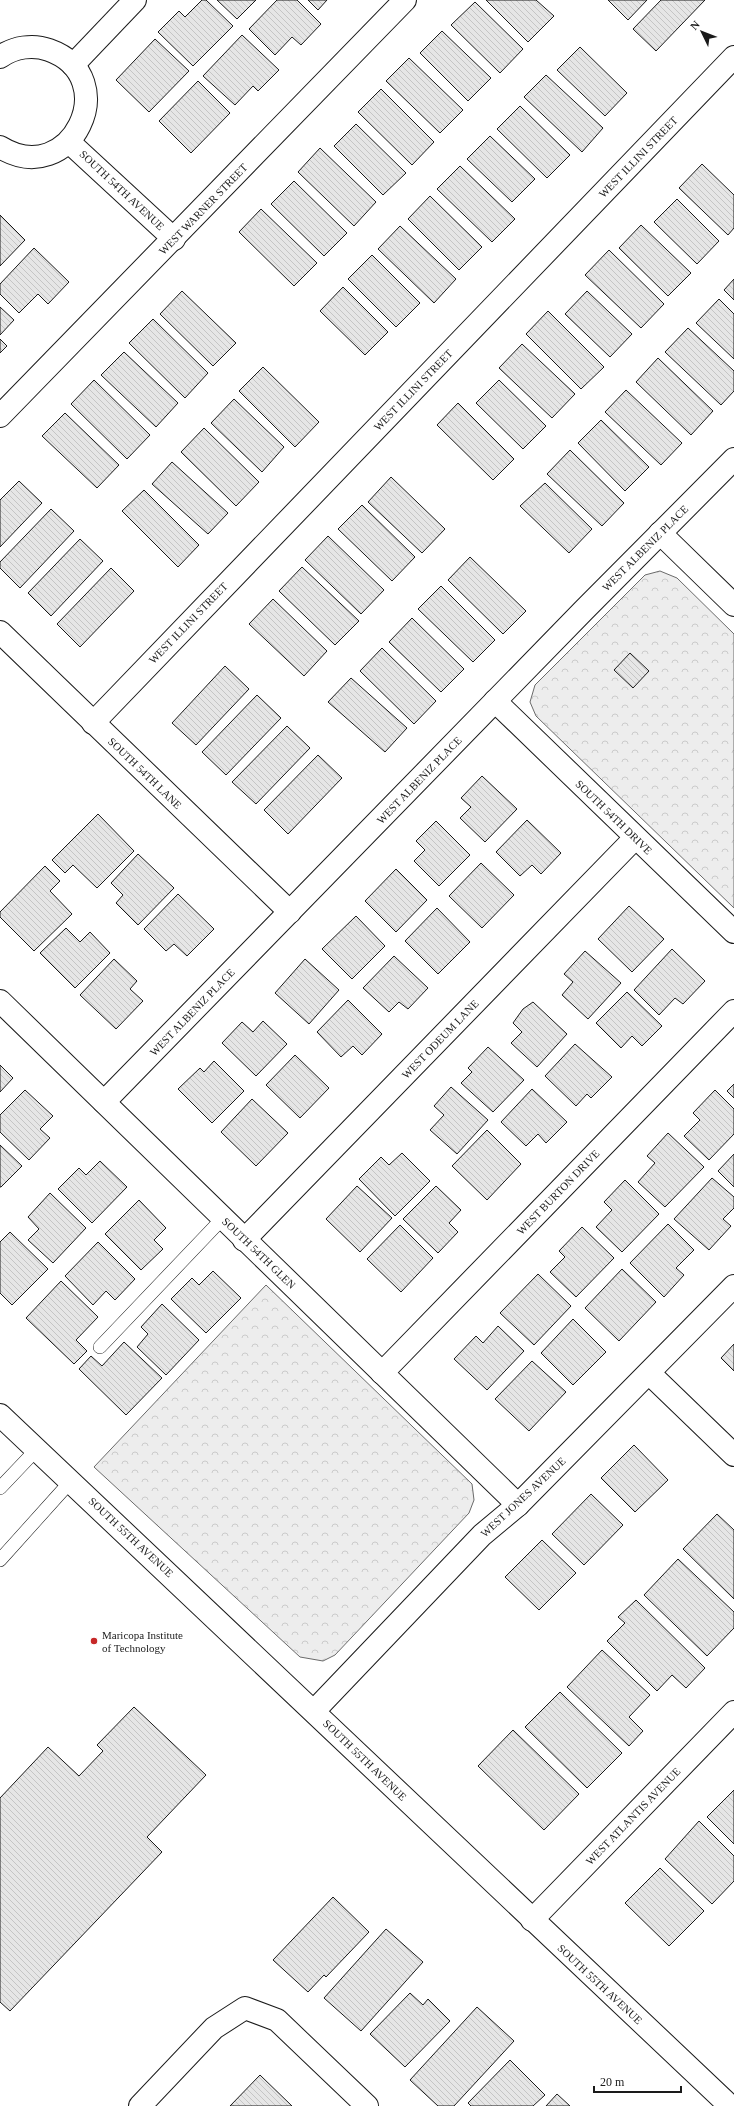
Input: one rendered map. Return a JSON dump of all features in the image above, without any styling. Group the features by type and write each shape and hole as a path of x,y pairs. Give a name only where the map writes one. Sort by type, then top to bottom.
{"street":[{"path":"73,65 135,0"},
{"name":"WEST WARNER STREET","path":"0,416 174,239 405,0"},
{"path":"0,57 23,47 41,47 58,53 73,65 82,79 86,101 86,112 80,128 69,142 57,151 42,156 27,157 11,154 0,146"},
{"name":"WEST ILLINI STREET","path":"92,723 734,57"},
{"name":"SOUTH 54TH AVENUE","path":"69,142 174,239"},
{"name":"WEST ALBENIZ PLACE","path":"104,1102 495,701 734,459"},
{"path":"660,533 734,605"},
{"name":"SOUTH 54TH LANE","path":"0,632 92,723 290,912"},
{"name":"SOUTH 54TH DRIVE","path":"495,701 635,838 734,932"},
{"name":"WEST ODEUM LANE","path":"244,1240 635,838"},
{"name":"SOUTH 54TH GLEN","path":"0,1001 518,1505"},
{"name":"WEST BURTON DRIVE","path":"382,1373 734,1011"},
{"name":"WEST JONES AVENUE","path":"314,1711 482,1536 518,1505 734,1286"},
{"path":"649,1373 734,1455"},
{"name":"SOUTH 55TH AVENUE","path":"0,1415 730,2106"},
{"name":"WEST ATLANTIS AVENUE","path":"532,1920 734,1712"},
{"path":"140,2106 214,2028 245,2008 277,2020 367,2106"}],"lane":[{"path":"100,1348 223,1218"},
{"path":"0,1488 37,1449"},
{"path":"0,1560 71,1481"}],"green space":[{"path":"660,571 677,578 734,634 734,908 536,716 530,702 535,685 645,575"},
{"path":"266,1285 472,1484 474,1500 469,1513 335,1655 323,1661 300,1657 94,1467"}],"building":[{"path":"202,0 206,0 233,26 193,66 158,32 179,11 185,17"},
{"path":"217,0 256,0 237,19"},
{"path":"277,0 297,0 321,24 301,45 292,37 275,55 249,29"},
{"path":"308,0 327,0 318,10"},
{"path":"486,0 536,0 554,16 528,42"},
{"path":"608,0 647,0 628,20"},
{"path":"661,0 705,0 656,51 633,29"},
{"path":"475,2 523,49 500,73 451,25"},
{"path":"442,31 491,78 468,101 420,53"},
{"path":"242,35 279,70 258,91 253,86 235,105 203,76"},
{"path":"155,39 189,71 149,112 116,80"},
{"path":"580,47 627,93 605,116 557,70"},
{"path":"409,58 463,110 440,133 386,81"},
{"path":"546,75 603,128 582,152 524,97"},
{"path":"198,81 230,113 191,153 159,121"},
{"path":"381,89 434,142 412,165 358,112"},
{"path":"520,106 570,155 547,178 497,129"},
{"path":"356,124 406,173 383,195 334,146"},
{"path":"490,136 535,179 512,202 467,159"},
{"path":"320,148 376,202 354,226 298,172"},
{"path":"702,164 734,195 734,228 728,235 679,188"},
{"path":"460,166 515,219 492,242 437,189"},
{"path":"294,181 347,233 324,256 271,204"},
{"path":"430,196 482,247 459,270 408,219"},
{"path":"677,199 719,241 697,264 654,222"},
{"path":"261,209 317,263 294,286 239,232"},
{"path":"0,215 25,240 0,266"},
{"path":"641,225 691,273 668,296 619,248"},
{"path":"400,226 456,279 434,303 378,249"},
{"path":"34,248 69,282 48,304 38,294 19,313 0,294 0,284"},
{"path":"609,250 664,304 641,328 585,275"},
{"path":"372,255 420,303 396,327 348,279"},
{"path":"734,279 734,300 724,290"},
{"path":"343,287 388,332 365,355 320,311"},
{"path":"182,291 236,343 213,366 160,314"},
{"path":"587,291 632,334 610,357 565,314"},
{"path":"719,299 734,314 734,359 696,323"},
{"path":"0,307 14,320 0,335"},
{"path":"548,311 604,367 581,389 526,334"},
{"path":"153,319 208,373 185,398 129,343"},
{"path":"688,328 734,371 734,391 721,405 665,352"},
{"path":"0,339 7,346 0,353"},
{"path":"522,344 575,394 552,418 499,368"},
{"path":"124,352 178,403 156,427 101,375"},
{"path":"658,358 713,411 691,435 636,382"},
{"path":"263,367 319,422 295,447 239,391"},
{"path":"94,380 150,435 127,459 71,404"},
{"path":"499,380 546,426 523,449 476,403"},
{"path":"626,390 682,443 661,465 605,412"},
{"path":"234,399 284,447 262,472 211,423"},
{"path":"458,403 514,459 493,480 437,425"},
{"path":"65,413 119,465 97,488 42,436"},
{"path":"601,420 649,467 625,491 578,443"},
{"path":"204,428 259,482 236,506 181,452"},
{"path":"570,450 624,503 602,526 547,474"},
{"path":"172,462 228,513 208,534 152,484"},
{"path":"391,477 445,529 422,553 368,502"},
{"path":"19,481 42,503 0,547 0,500"},
{"path":"545,483 592,529 569,553 520,506"},
{"path":"144,490 199,545 178,567 122,511"},
{"path":"362,505 415,557 392,581 338,529"},
{"path":"51,509 74,531 20,588 0,568 0,562"},
{"path":"328,536 384,590 361,614 305,560"},
{"path":"80,539 103,561 51,616 28,593"},
{"path":"470,557 526,611 503,634 448,580"},
{"path":"302,567 359,621 335,645 279,591"},
{"path":"111,568 134,591 80,647 57,624"},
{"path":"441,586 495,640 473,662 418,609"},
{"path":"273,599 327,651 304,676 249,624"},
{"path":"412,618 464,669 441,692 389,642"},
{"path":"382,648 436,701 414,724 360,671"},
{"path":"630,653 649,671 633,688 614,670"},
{"path":"225,666 249,689 196,745 172,723"},
{"path":"351,678 407,728 385,752 328,702"},
{"path":"257,695 281,718 226,775 202,752"},
{"path":"287,726 310,748 256,804 232,782"},
{"path":"318,755 342,778 288,834 264,810"},
{"path":"482,776 517,809 485,842 460,818 471,807 461,798"},
{"path":"98,814 134,851 97,888 73,865 65,873 52,860"},
{"path":"527,820 561,853 541,874 532,865 520,876 496,852"},
{"path":"436,821 470,855 439,886 414,861 425,850 416,841"},
{"path":"138,854 174,888 138,925 116,903 123,895 111,883"},
{"path":"481,863 514,895 482,928 449,896"},
{"path":"45,866 60,881 50,891 72,914 34,951 0,917 0,912"},
{"path":"396,869 427,900 396,932 365,901"},
{"path":"178,894 214,929 187,956 174,944 166,951 144,929"},
{"path":"629,906 664,939 632,972 598,939"},
{"path":"437,908 470,942 438,974 405,941"},
{"path":"356,916 385,946 352,979 322,949"},
{"path":"66,928 80,942 90,932 110,953 75,988 40,953"},
{"path":"672,949 705,981 683,1004 675,998 659,1015 634,990"},
{"path":"585,951 621,983 588,1019 562,995 573,982 564,974"},
{"path":"394,956 428,988 408,1009 399,1002 389,1012 363,988"},
{"path":"114,959 137,981 130,989 143,1001 116,1029 80,995"},
{"path":"305,959 339,990 309,1024 275,993"},
{"path":"627,992 662,1026 642,1046 632,1036 621,1048 596,1023"},
{"path":"348,1000 382,1034 362,1055 353,1046 341,1057 317,1032"},
{"path":"533,1002 567,1034 537,1067 511,1043 522,1032 513,1023 523,1009"},
{"path":"263,1021 287,1044 256,1076 222,1043 242,1022 253,1032"},
{"path":"575,1044 612,1077 591,1098 587,1094 576,1106 545,1076"},
{"path":"488,1047 524,1080 493,1112 461,1083 472,1072 468,1068"},
{"path":"295,1055 329,1088 300,1118 266,1085"},
{"path":"214,1061 244,1091 212,1123 178,1089 200,1068 204,1072"},
{"path":"0,1065 13,1078 0,1092"},
{"path":"734,1084 734,1098 727,1091"},
{"path":"451,1087 488,1120 457,1154 430,1130 444,1115 434,1106"},
{"path":"532,1089 567,1122 546,1143 538,1134 526,1146 501,1122"},
{"path":"25,1090 53,1116 40,1129 50,1138 29,1160 0,1132 0,1115"},
{"path":"715,1090 734,1109 734,1134 709,1160 684,1136 700,1120 693,1113"},
{"path":"252,1099 288,1133 256,1166 221,1132"},
{"path":"487,1130 521,1164 487,1200 452,1166"},
{"path":"668,1133 704,1167 665,1207 638,1182 655,1163 647,1156"},
{"path":"0,1145 22,1166 1,1187 0,1187"},
{"path":"402,1153 430,1181 395,1216 359,1179 381,1157 389,1165"},
{"path":"734,1154 734,1187 718,1171"},
{"path":"100,1161 127,1187 92,1223 58,1189 79,1168 86,1175"},
{"path":"712,1178 734,1197 734,1208 723,1219 731,1226 709,1250 674,1219"},
{"path":"625,1180 659,1214 622,1252 596,1227 612,1210 604,1202"},
{"path":"357,1186 392,1218 360,1252 326,1219"},
{"path":"436,1186 461,1210 449,1223 458,1232 438,1253 403,1219"},
{"path":"50,1193 86,1228 53,1263 28,1240 39,1229 28,1217"},
{"path":"139,1200 166,1228 154,1240 163,1249 141,1270 105,1234"},
{"path":"668,1224 694,1250 676,1268 684,1275 664,1297 630,1263"},
{"path":"400,1225 433,1258 401,1292 367,1259"},
{"path":"582,1227 614,1258 576,1297 550,1272 565,1257 559,1251"},
{"path":"10,1232 48,1269 12,1305 0,1293 0,1242"},
{"path":"98,1242 135,1279 115,1300 106,1291 93,1305 65,1276"},
{"path":"622,1269 656,1302 619,1341 585,1308"},
{"path":"213,1271 241,1298 206,1333 171,1299 192,1278 199,1285"},
{"path":"538,1274 571,1306 534,1345 500,1313"},
{"path":"61,1281 98,1317 76,1340 87,1351 74,1364 26,1318"},
{"path":"162,1304 199,1340 166,1375 137,1347 148,1334 141,1327"},
{"path":"573,1319 606,1352 573,1385 541,1353"},
{"path":"498,1326 524,1351 487,1390 454,1359 476,1336 483,1343"},
{"path":"124,1342 162,1378 126,1415 79,1369 91,1356 102,1366"},
{"path":"734,1344 734,1371 721,1358"},
{"path":"532,1361 566,1392 529,1431 495,1399"},
{"path":"634,1445 668,1480 635,1512 601,1478"},
{"path":"591,1494 623,1525 584,1565 552,1534"},
{"path":"717,1514 734,1530 734,1599 683,1549"},
{"path":"542,1540 576,1573 539,1610 505,1577"},
{"path":"678,1559 734,1612 734,1628 707,1656 644,1595"},
{"path":"636,1600 705,1668 686,1688 672,1675 657,1691 607,1641 625,1623 618,1617"},
{"path":"602,1650 650,1695 629,1717 643,1731 629,1746 567,1687"},
{"path":"560,1692 622,1753 587,1788 525,1727"},
{"path":"134,1707 206,1775 147,1837 162,1852 10,2011 0,2002 0,1798 48,1747 79,1776 103,1751 97,1745"},
{"path":"513,1730 579,1794 544,1830 478,1766"},
{"path":"734,1790 734,1844 707,1817"},
{"path":"699,1821 734,1856 734,1881 712,1904 665,1859"},
{"path":"660,1868 704,1911 669,1946 625,1903"},
{"path":"333,1897 369,1932 326,1977 324,1975 308,1992 273,1960"},
{"path":"386,1929 423,1962 361,2031 324,1998"},
{"path":"410,1993 423,2005 428,1999 450,2021 405,2067 370,2034"},
{"path":"477,2007 514,2041 454,2106 438,2106 410,2080"},
{"path":"510,2060 545,2095 533,2106 471,2106 468,2103"},
{"path":"260,2075 292,2106 230,2106"},
{"path":"557,2094 570,2106 546,2106"}],"place":[{"name":"Maricopa Institute of Technology","path":"94,1641"}]}
